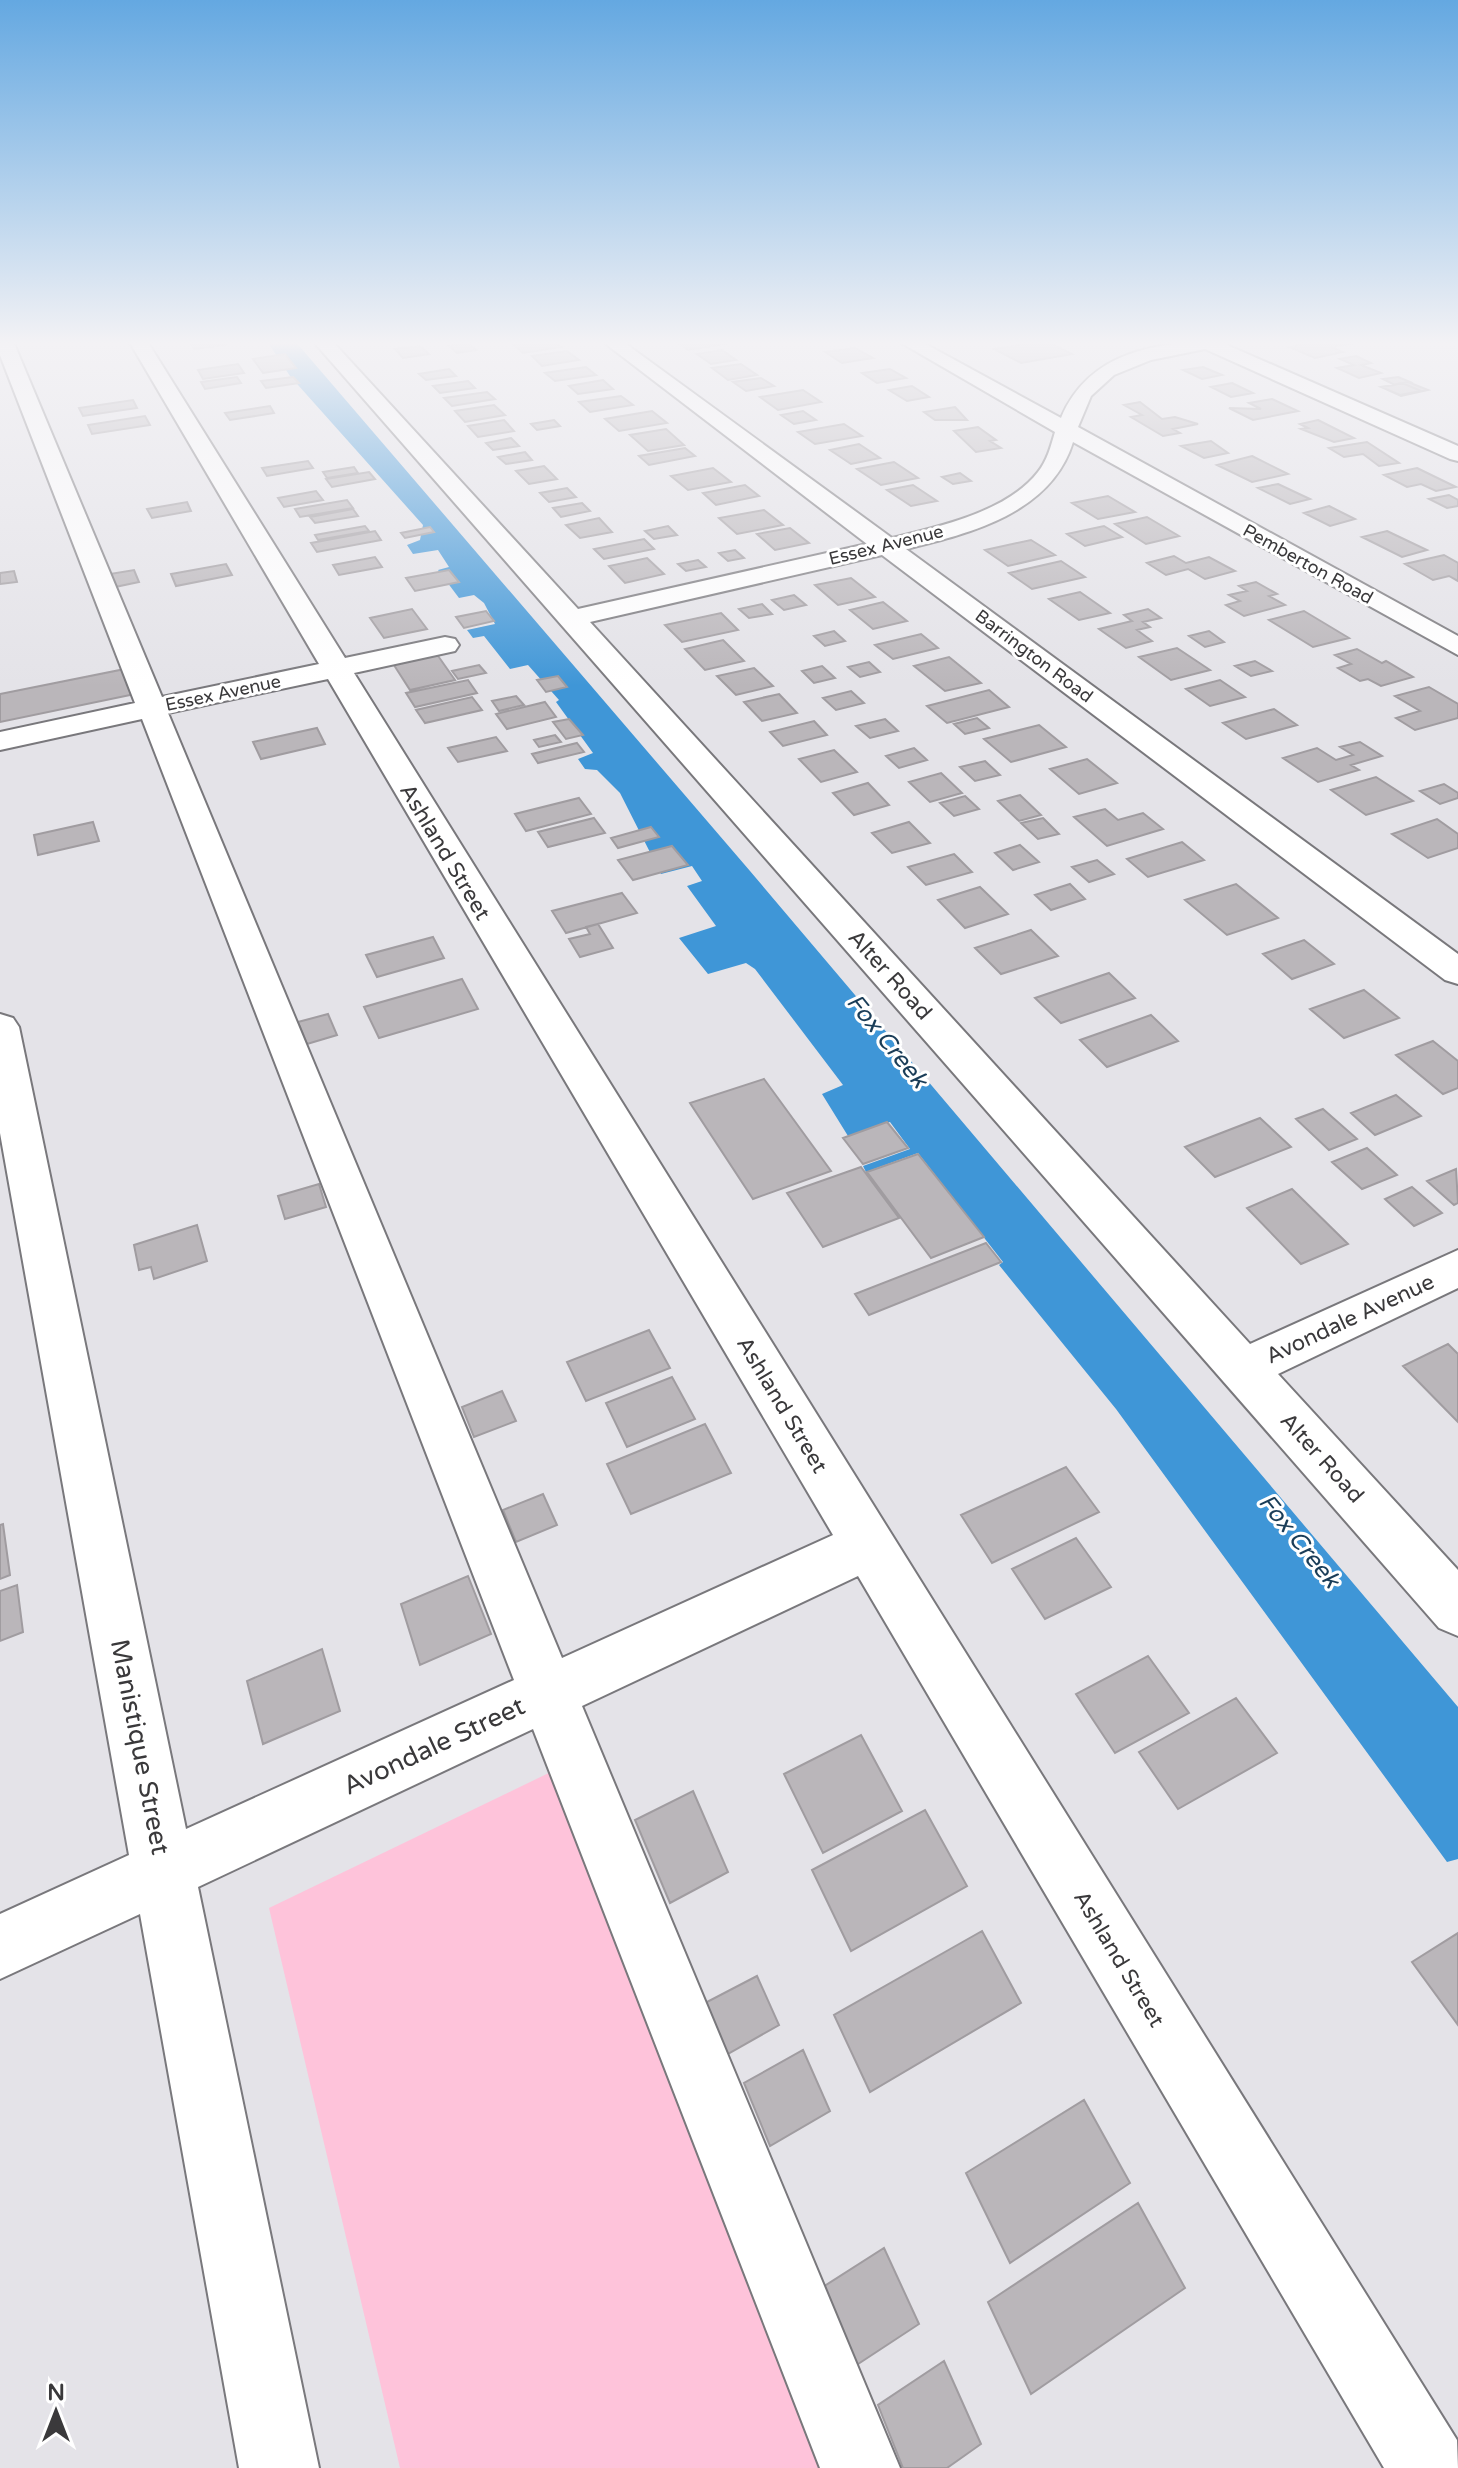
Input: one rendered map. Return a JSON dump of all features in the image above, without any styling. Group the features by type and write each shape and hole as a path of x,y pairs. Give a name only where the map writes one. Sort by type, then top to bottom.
{"street":[{"path":"50,456 860,2468"},
{"name":"Ashland Street","path":"207,456 1429,2468"},
{"name":"Alter Road","path":"425,456 1458,1610"},
{"name":"Barrington Road","path":"766,456 1458,972"},
{"name":"Essex Avenue","path":"570,619 886,546 971,522 1024,496 1054,468 1059,456"},
{"name":"Pemberton Road","path":"1116,456 1458,647"},
{"name":"Essex Avenue","path":"0,741 445,645"},
{"name":"Manistique Street","path":"0,1027 279,2468"},
{"name":"Avondale Avenue","path":"1243,1369 1458,1268"},
{"name":"Avondale Street","path":"0,1947 867,1545"}],"shaded area":[{"path":"557,1769 829,2468 400,2468 269,1908"}],"water":[{"name":"Fox Creek","path":"362,456 394,456 750,871 1458,1707 1458,1859 1447,1862 1116,1409 999,1265 1003,1262 918,1153 866,1172 863,1166 910,1149 890,1122 848,1136 822,1094 843,1085 755,969 746,963 708,974 679,938 716,926 687,886 702,881 692,866 661,874 620,793 597,770 585,769 578,759 593,753 556,702 559,700 528,665 510,669 484,636 473,638 467,630 495,624 484,603 474,595 459,598 438,570 449,567 438,550 413,554 407,545 420,540 423,525"}],"building":[{"path":"529,456 532,460 506,464 498,457"},
{"path":"639,456 694,456 649,465"},
{"path":"839,456 880,458 851,464"},
{"path":"1252,456 1288,474 1252,482 1217,465"},
{"path":"1366,456 1389,456 1399,463 1379,466"},
{"path":"308,461 313,468 267,476 262,468"},
{"path":"894,462 918,478 881,485 857,469"},
{"path":"544,466 557,479 529,484 516,471"},
{"path":"354,467 358,473 327,478 323,472"},
{"path":"713,468 731,482 688,490 671,476"},
{"path":"1417,468 1456,487 1436,491 1421,484 1407,487 1384,475"},
{"path":"369,472 375,479 332,487 326,479"},
{"path":"960,473 971,481 953,484 942,477"},
{"path":"1278,484 1310,499 1290,504 1258,488"},
{"path":"745,485 759,496 716,505 703,493"},
{"path":"913,485 937,501 911,506 887,490"},
{"path":"567,488 576,497 549,502 540,493"},
{"path":"316,491 323,500 284,507 278,498"},
{"path":"1449,495 1458,500 1458,506 1447,508 1429,499"},
{"path":"1108,496 1135,512 1098,519 1072,503"},
{"path":"347,500 353,508 300,517 295,509"},
{"path":"187,502 191,511 152,518 147,509"},
{"path":"582,503 590,511 561,517 553,508"},
{"path":"1329,506 1355,519 1330,526 1304,513"},
{"path":"353,509 358,516 315,523 310,517"},
{"path":"764,510 783,525 737,534 719,518"},
{"path":"1147,517 1179,536 1146,544 1115,524"},
{"path":"599,518 612,532 580,538 566,525"},
{"path":"365,526 369,531 318,540 315,535"},
{"path":"668,526 677,535 654,539 645,531"},
{"path":"1104,526 1122,537 1085,546 1067,534"},
{"path":"430,527 434,532 405,538 401,533"},
{"path":"790,528 809,543 775,550 757,534"},
{"path":"375,531 381,540 317,552 311,543"},
{"path":"1387,531 1427,550 1402,557 1362,537"},
{"path":"644,539 654,549 604,559 594,549"},
{"path":"1031,540 1055,555 1008,566 985,550"},
{"path":"735,550 744,558 728,561 719,553"},
{"path":"1444,555 1458,563 1458,581 1449,576 1433,580 1405,564"},
{"path":"1174,556 1186,563 1209,557 1235,571 1205,579 1188,569 1166,575 1147,563"},
{"path":"375,557 382,567 339,575 333,565"},
{"path":"647,558 664,574 625,583 609,566"},
{"path":"698,560 706,567 686,571 678,564"},
{"path":"1061,561 1085,577 1032,589 1009,573"},
{"path":"226,564 232,575 176,586 171,574"},
{"path":"134,570 139,582 115,587 110,574"},
{"path":"449,570 459,582 415,591 406,578"},
{"path":"14,571 17,582 0,584 0,573"},
{"path":"851,578 875,597 838,605 815,585"},
{"path":"1256,582 1277,594 1269,596 1285,605 1244,616 1226,605 1240,601 1229,595 1247,591 1239,586"},
{"path":"1080,592 1110,613 1079,620 1049,599"},
{"path":"794,595 806,605 784,610 772,600"},
{"path":"883,602 907,621 873,629 850,610"},
{"path":"762,604 772,614 749,618 739,609"},
{"path":"412,609 427,629 384,638 370,618"},
{"path":"1148,609 1161,618 1143,622 1150,627 1137,630 1152,641 1126,648 1099,629 1132,621 1124,615"},
{"path":"486,611 494,621 464,628 456,617"},
{"path":"1304,611 1349,638 1313,647 1269,620"},
{"path":"721,613 738,630 682,642 665,625"},
{"path":"834,631 845,641 825,646 814,636"},
{"path":"1209,631 1224,642 1205,647 1189,636"},
{"path":"921,634 938,648 893,659 875,645"},
{"path":"723,640 744,661 705,670 685,649"},
{"path":"1177,648 1210,670 1171,680 1139,657"},
{"path":"1357,649 1413,677 1381,686 1368,679 1360,681 1338,668 1351,664 1335,655"},
{"path":"436,653 455,680 410,690 392,662"},
{"path":"949,657 981,683 945,691 914,666"},
{"path":"1255,661 1272,671 1251,676 1235,666"},
{"path":"869,662 880,672 860,677 848,667"},
{"path":"479,665 486,673 458,679 452,671"},
{"path":"822,666 835,678 814,683 802,671"},
{"path":"754,668 773,686 736,695 717,676"},
{"path":"125,669 135,694 0,722 0,694"},
{"path":"558,676 567,687 546,692 537,680"},
{"path":"468,680 477,693 415,707 406,693"},
{"path":"1220,680 1245,697 1210,706 1186,689"},
{"path":"1429,687 1458,704 1458,718 1415,730 1396,718 1420,711 1395,696"},
{"path":"989,690 1009,707 947,723 927,706"},
{"path":"851,691 864,703 836,710 823,698"},
{"path":"779,694 797,713 762,721 744,702"},
{"path":"516,696 524,705 499,711 492,701"},
{"path":"472,697 482,710 425,723 416,710"},
{"path":"545,702 556,717 507,729 496,714"},
{"path":"1274,709 1297,725 1246,739 1223,723"},
{"path":"977,718 989,728 965,734 954,724"},
{"path":"569,719 583,735 566,739 553,722"},
{"path":"885,719 898,731 870,738 856,726"},
{"path":"814,721 827,735 783,746 770,732"},
{"path":"1039,725 1066,747 1011,762 984,739"},
{"path":"317,728 325,744 261,759 253,742"},
{"path":"555,735 561,742 539,747 534,740"},
{"path":"496,737 507,751 458,762 448,748"},
{"path":"1360,742 1382,756 1351,765 1359,770 1318,782 1283,758 1317,748 1336,760 1353,755 1340,747"},
{"path":"577,743 584,752 538,763 532,754"},
{"path":"914,748 927,760 899,768 886,756"},
{"path":"834,750 857,772 821,782 799,759"},
{"path":"1087,759 1117,783 1079,794 1050,769"},
{"path":"985,761 1000,775 975,781 960,767"},
{"path":"941,773 962,793 930,802 909,782"},
{"path":"1376,777 1413,801 1366,815 1331,790"},
{"path":"868,783 889,805 854,815 833,793"},
{"path":"1444,784 1458,793 1458,798 1440,804 1420,791"},
{"path":"1020,795 1041,815 1019,821 998,801"},
{"path":"965,796 979,809 954,816 940,803"},
{"path":"579,798 591,814 526,831 515,814"},
{"path":"1105,809 1118,820 1143,813 1163,829 1107,846 1074,817"},
{"path":"594,818 605,833 548,847 538,832"},
{"path":"1043,818 1059,834 1038,839 1021,823"},
{"path":"1437,819 1458,834 1458,848 1428,858 1392,834"},
{"path":"93,822 99,841 38,855 34,835"},
{"path":"909,822 930,843 892,853 872,833"},
{"path":"651,827 659,837 618,848 611,838"},
{"path":"1182,842 1204,860 1148,877 1127,859"},
{"path":"1020,845 1039,862 1013,870 995,853"},
{"path":"672,846 688,865 633,880 618,860"},
{"path":"954,854 972,872 926,885 908,867"},
{"path":"1097,860 1114,874 1089,882 1072,867"},
{"path":"1070,884 1085,899 1051,910 1035,895"},
{"path":"1236,884 1278,918 1227,935 1185,900"},
{"path":"980,887 1008,914 965,928 938,900"},
{"path":"622,893 637,913 566,933 552,911"},
{"path":"598,924 613,948 580,957 569,939 590,934 586,927"},
{"path":"1031,930 1058,956 1001,974 975,948"},
{"path":"433,937 444,958 377,977 366,955"},
{"path":"1304,940 1334,964 1292,979 1263,954"},
{"path":"1109,973 1135,998 1061,1023 1035,998"},
{"path":"462,979 478,1009 379,1038 364,1007"},
{"path":"1364,990 1399,1018 1344,1038 1310,1009"},
{"path":"328,1014 337,1035 307,1044 298,1022"},
{"path":"1151,1015 1178,1041 1107,1067 1080,1040"},
{"path":"1433,1041 1458,1061 1458,1088 1443,1094 1396,1055"},
{"path":"764,1079 831,1171 753,1199 690,1103"},
{"path":"1396,1095 1421,1116 1375,1135 1351,1113"},
{"path":"1323,1109 1357,1139 1329,1150 1296,1119"},
{"path":"1260,1118 1291,1147 1215,1177 1185,1147"},
{"path":"887,1122 908,1148 863,1164 843,1138"},
{"path":"1367,1148 1397,1175 1362,1189 1332,1162"},
{"path":"918,1154 984,1237 931,1258 867,1172"},
{"path":"861,1167 899,1218 823,1247 787,1193"},
{"path":"1456,1169 1458,1203 1454,1205 1427,1181"},
{"path":"319,1184 326,1207 285,1219 278,1196"},
{"path":"1412,1187 1442,1213 1414,1226 1385,1199"},
{"path":"1292,1189 1348,1244 1301,1264 1247,1208"},
{"path":"197,1225 207,1261 154,1279 151,1267 139,1270 134,1245"},
{"path":"986,1243 1001,1262 869,1315 855,1294"},
{"path":"649,1330 670,1368 586,1401 567,1362"},
{"path":"1448,1344 1458,1354 1458,1422 1403,1366"},
{"path":"672,1377 695,1419 627,1447 606,1403"},
{"path":"502,1391 516,1421 474,1437 462,1407"},
{"path":"705,1424 731,1473 631,1514 607,1464"},
{"path":"1066,1467 1099,1512 992,1563 961,1515"},
{"path":"543,1494 557,1525 516,1542 503,1510"},
{"path":"3,1524 10,1575 0,1579 0,1525"},
{"path":"1076,1538 1111,1587 1045,1619 1012,1569"},
{"path":"468,1576 491,1634 420,1665 401,1604"},
{"path":"17,1585 23,1632 0,1641 0,1591"},
{"path":"322,1649 340,1711 263,1744 247,1681"},
{"path":"1148,1656 1189,1713 1115,1753 1076,1694"},
{"path":"1236,1698 1277,1753 1178,1809 1139,1752"},
{"path":"861,1735 902,1811 823,1853 784,1774"},
{"path":"693,1791 728,1872 670,1903 635,1820"},
{"path":"925,1810 967,1886 851,1951 812,1870"},
{"path":"982,1931 1021,2003 870,2092 834,2015"},
{"path":"1458,1933 1458,2025 1412,1962"},
{"path":"757,1976 779,2025 726,2055 705,2003"},
{"path":"803,2050 830,2111 770,2146 744,2083"},
{"path":"1084,2100 1130,2183 1010,2263 966,2173"},
{"path":"1138,2203 1185,2288 1031,2394 988,2302"},
{"path":"884,2248 919,2324 855,2366 823,2287"},
{"path":"944,2361 981,2444 947,2468 903,2468 878,2405"}]}
